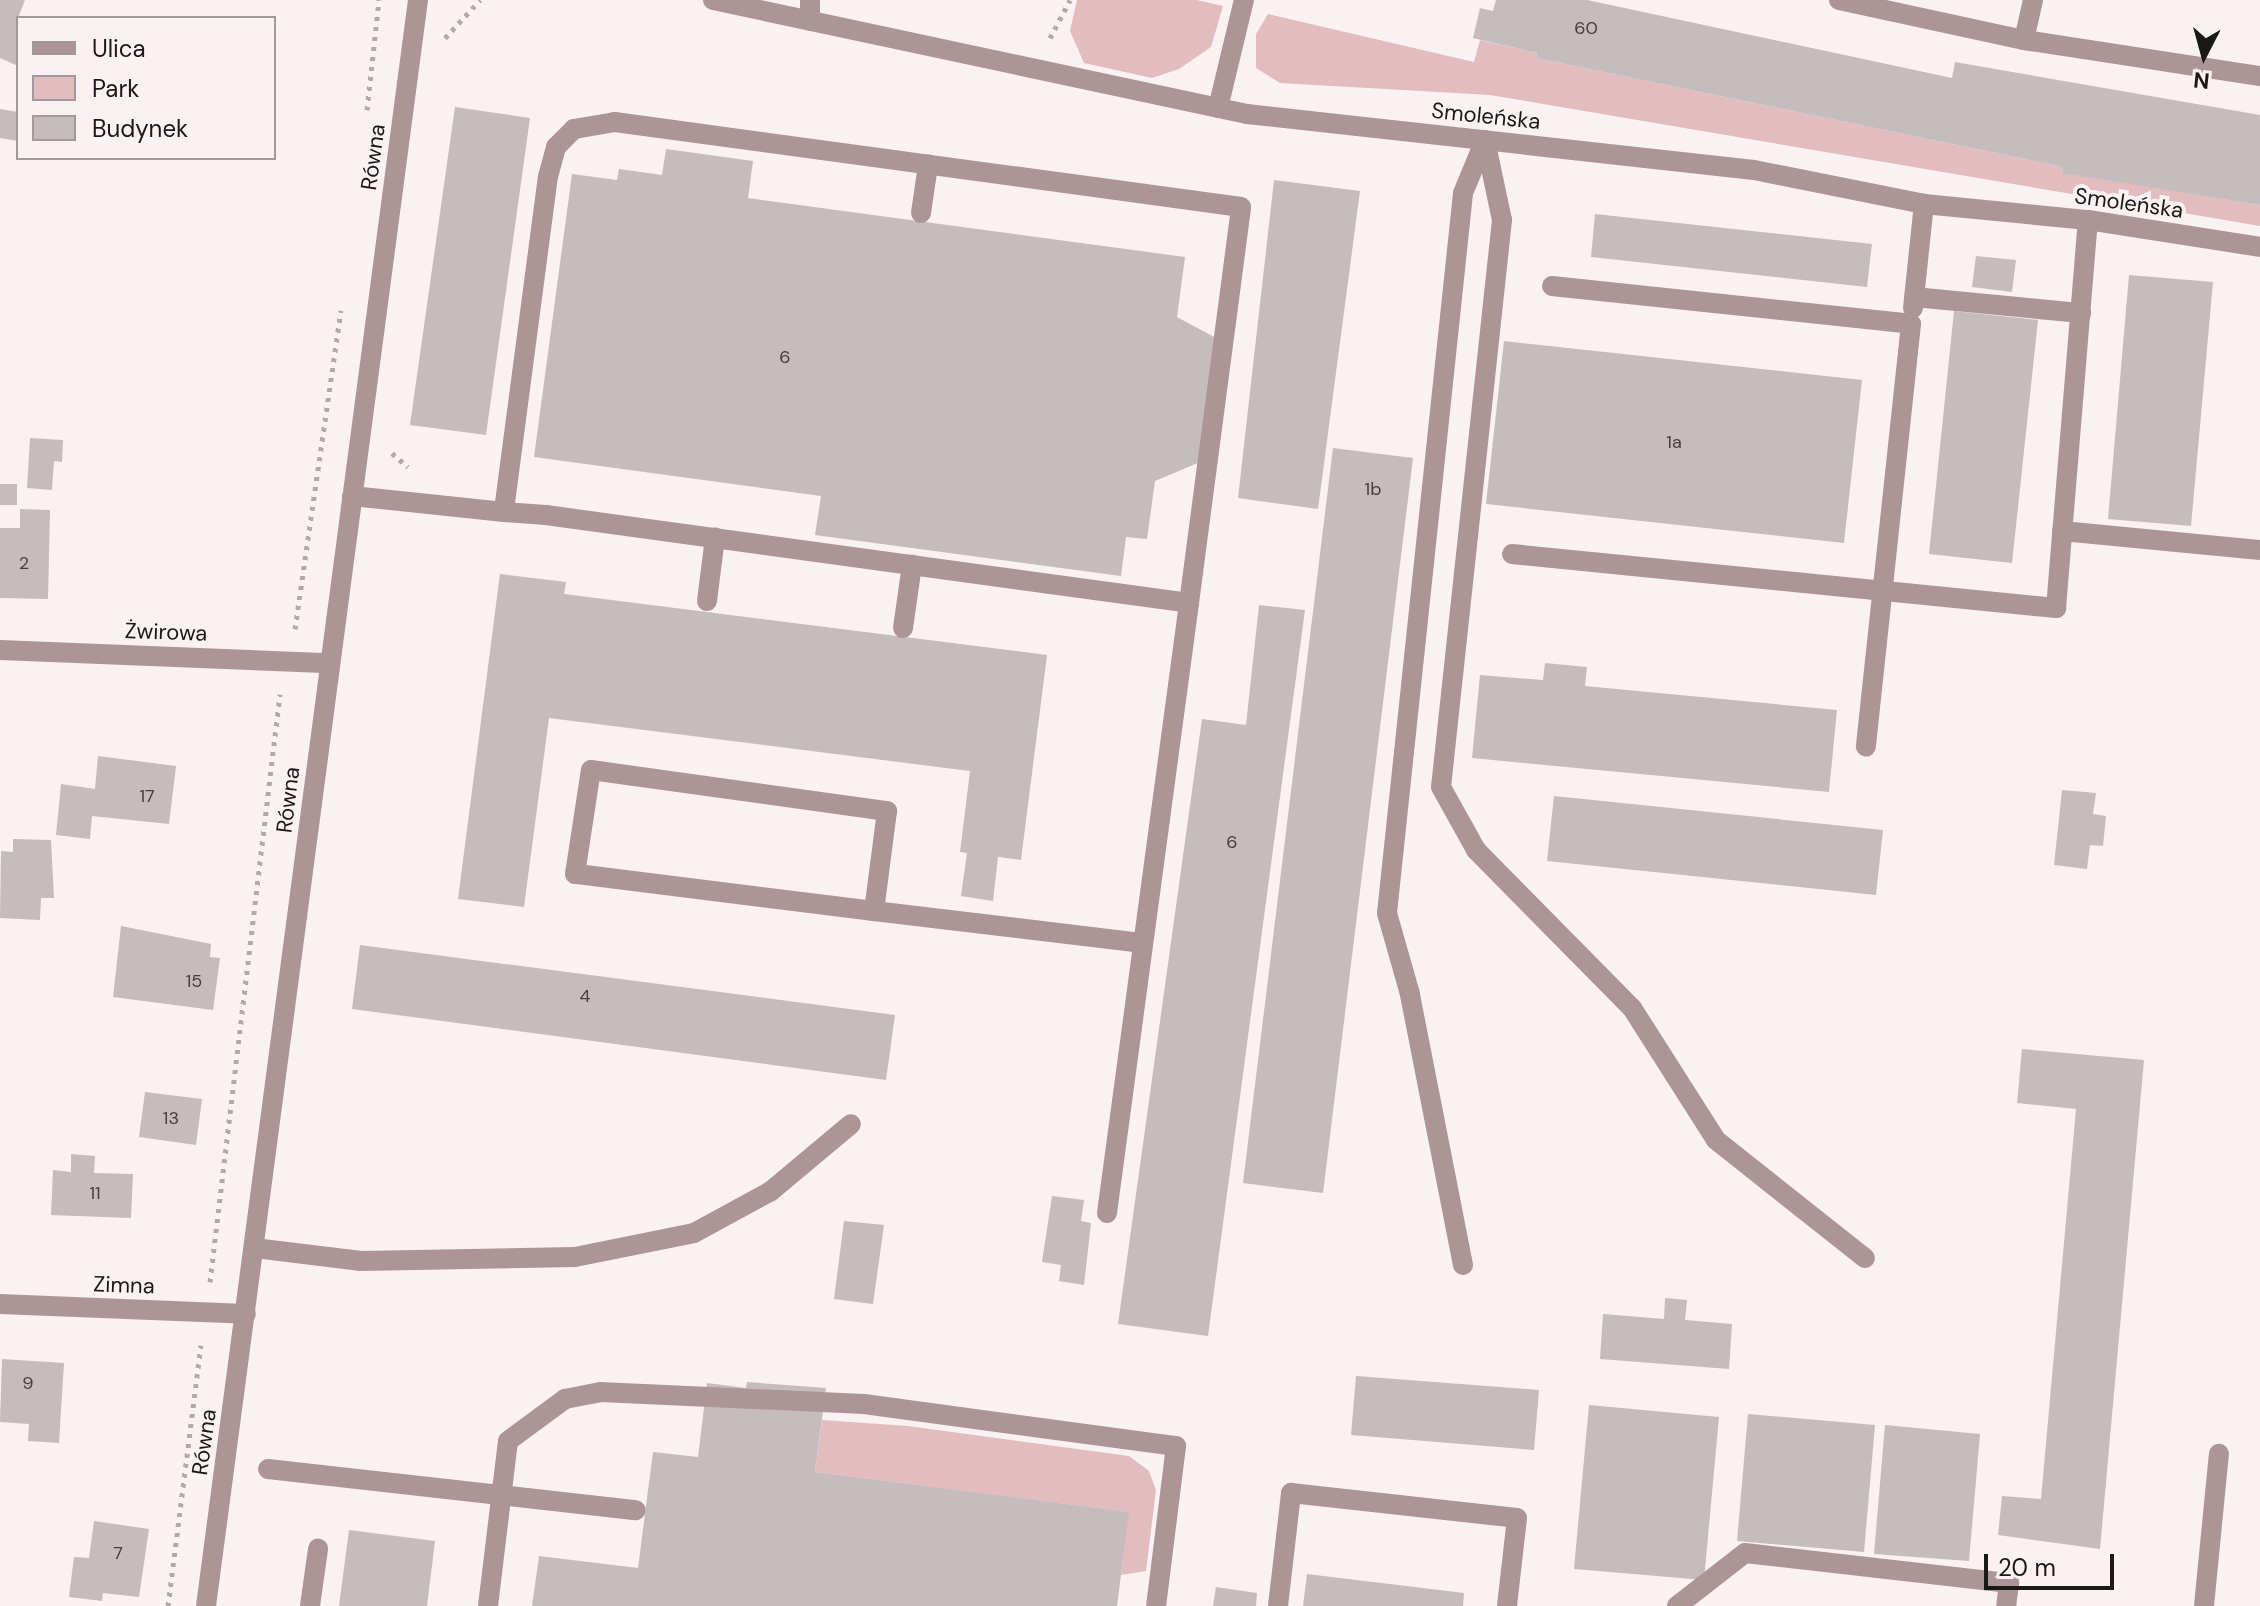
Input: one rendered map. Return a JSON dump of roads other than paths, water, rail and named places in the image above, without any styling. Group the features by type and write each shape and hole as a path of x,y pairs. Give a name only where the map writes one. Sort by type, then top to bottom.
{"street":[{"name":"Równa","path":"206,1606 418,0"},
{"name":"Smoleńska","path":"713,0 1218,108 1754,170 1924,204 2088,220 2260,247"},
{"path":"810,0 810,21"},
{"path":"1218,108 1244,0"},
{"path":"1839,0 2024,40 2260,76"},
{"path":"2024,40 2033,0"},
{"path":"504,512 548,176 564,136 591,123 615,122 1241,207 1107,1213"},
{"path":"1485,140 1502,220 1441,787 1476,850 1632,1008 1716,1140 1865,1258"},
{"path":"1463,1265 1410,994 1387,913 1463,193 1485,140"},
{"path":"921,213 928,165"},
{"path":"1866,747 1924,204"},
{"path":"1512,554 2056,608 2088,220"},
{"path":"1552,286 1911,324"},
{"path":"1914,297 2081,313"},
{"path":"352,496 715,538 1189,603"},
{"path":"2062,531 2260,550"},
{"path":"707,601 715,538"},
{"path":"903,628 912,565"},
{"name":"Żwirowa","path":"0,650 330,663"},
{"path":"874,911 887,811 591,770 575,874 874,911 1143,943"},
{"path":"254,1248 361,1261 575,1257 694,1233 771,1191 851,1124"},
{"name":"Zimna","path":"0,1304 246,1314"},
{"path":"488,1606 508,1441 565,1399 600,1392 864,1404 1176,1446 1156,1606"},
{"path":"2208,1605 2219,1454"},
{"path":"268,1469 636,1510"},
{"path":"1278,1606 1291,1493 1517,1518 1507,1606"},
{"path":"310,1606 318,1549"},
{"path":"1677,1606 1745,1553 2009,1583 2006,1606"}]}
